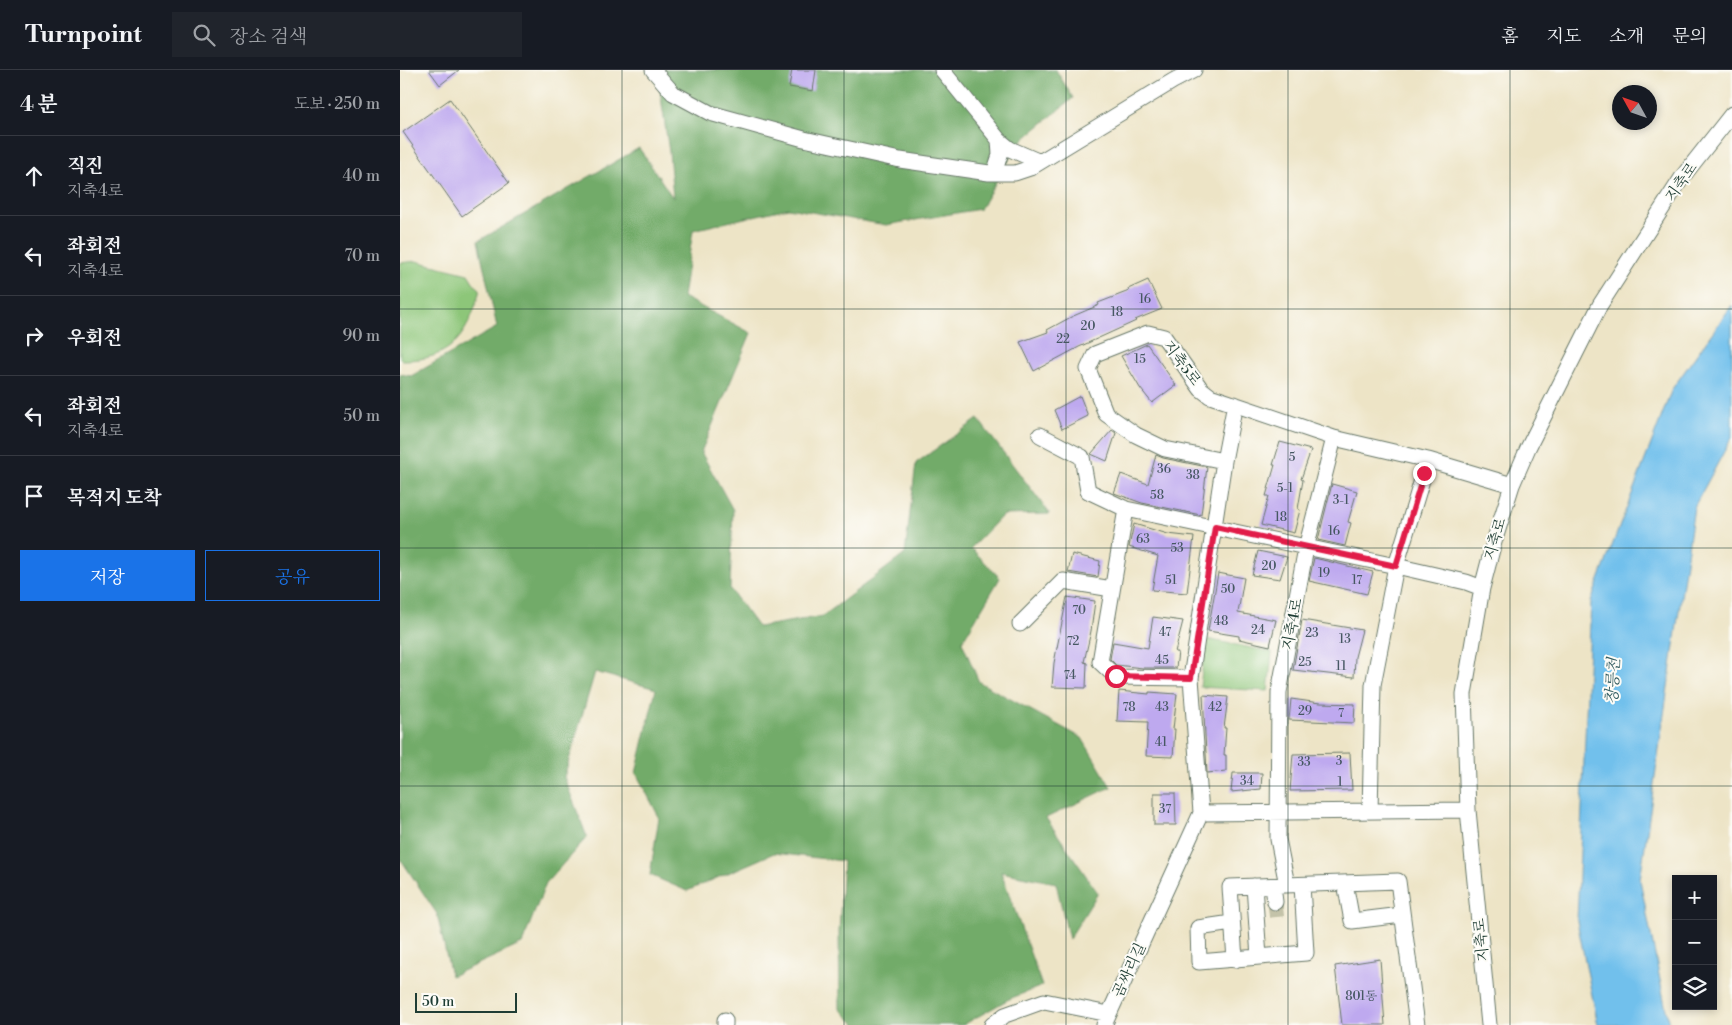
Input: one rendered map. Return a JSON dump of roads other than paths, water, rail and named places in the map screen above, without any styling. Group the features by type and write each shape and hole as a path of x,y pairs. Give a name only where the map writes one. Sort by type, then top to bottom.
{"street":[{"path":"653,70 673,93 710,113 804,139 900,160 994,173 1015,173 1030,168 1172,81 1194,70"},
{"path":"942,70 999,140 1010,149 1040,162"},
{"name":"지축로","path":"1489,1025 1468,810 1464,694 1482,588 1494,542 1512,485 1528,448 1600,305 1683,176 1732,114"},
{"path":"994,173 1000,155 999,140"},
{"name":"지축5로","path":"1224,461 1165,449 1136,436 1106,414 1088,369 1095,354 1148,332 1164,337 1200,389 1210,396 1334,438 1428,460 1512,485"},
{"path":"1235,404 1224,461 1191,678 1201,813 1468,810"},
{"path":"1040,435 1082,456 1088,490 1126,509 1396,566 1466,582 1482,588"},
{"name":"지축4로","path":"1287,885 1278,839 1279,692 1306,548 1334,438"},
{"path":"1370,811 1373,685 1396,566 1428,460"},
{"path":"1126,509 1100,662 1116,676 1191,678"},
{"path":"1020,624 1063,581 1112,589"},
{"name":"곰싸리길","path":"992,1025 1006,1015 1044,1001 1106,1020 1201,813"},
{"path":"1235,960 1230,887 1398,881 1417,1025"},
{"path":"1345,883 1352,920 1402,915"},
{"path":"1275,902 1287,885"},
{"path":"1232,923 1198,928 1199,962 1306,953 1287,885"},
{"path":"1254,886 1259,957"}],"water":[{"name":"창릉천","path":"1732,305 1732,437 1694,507 1640,880 1669,1025 1598,1025 1577,921 1591,601 1672,389"}],"tunnel":[{"path":"1275,902 1277,921"}]}
